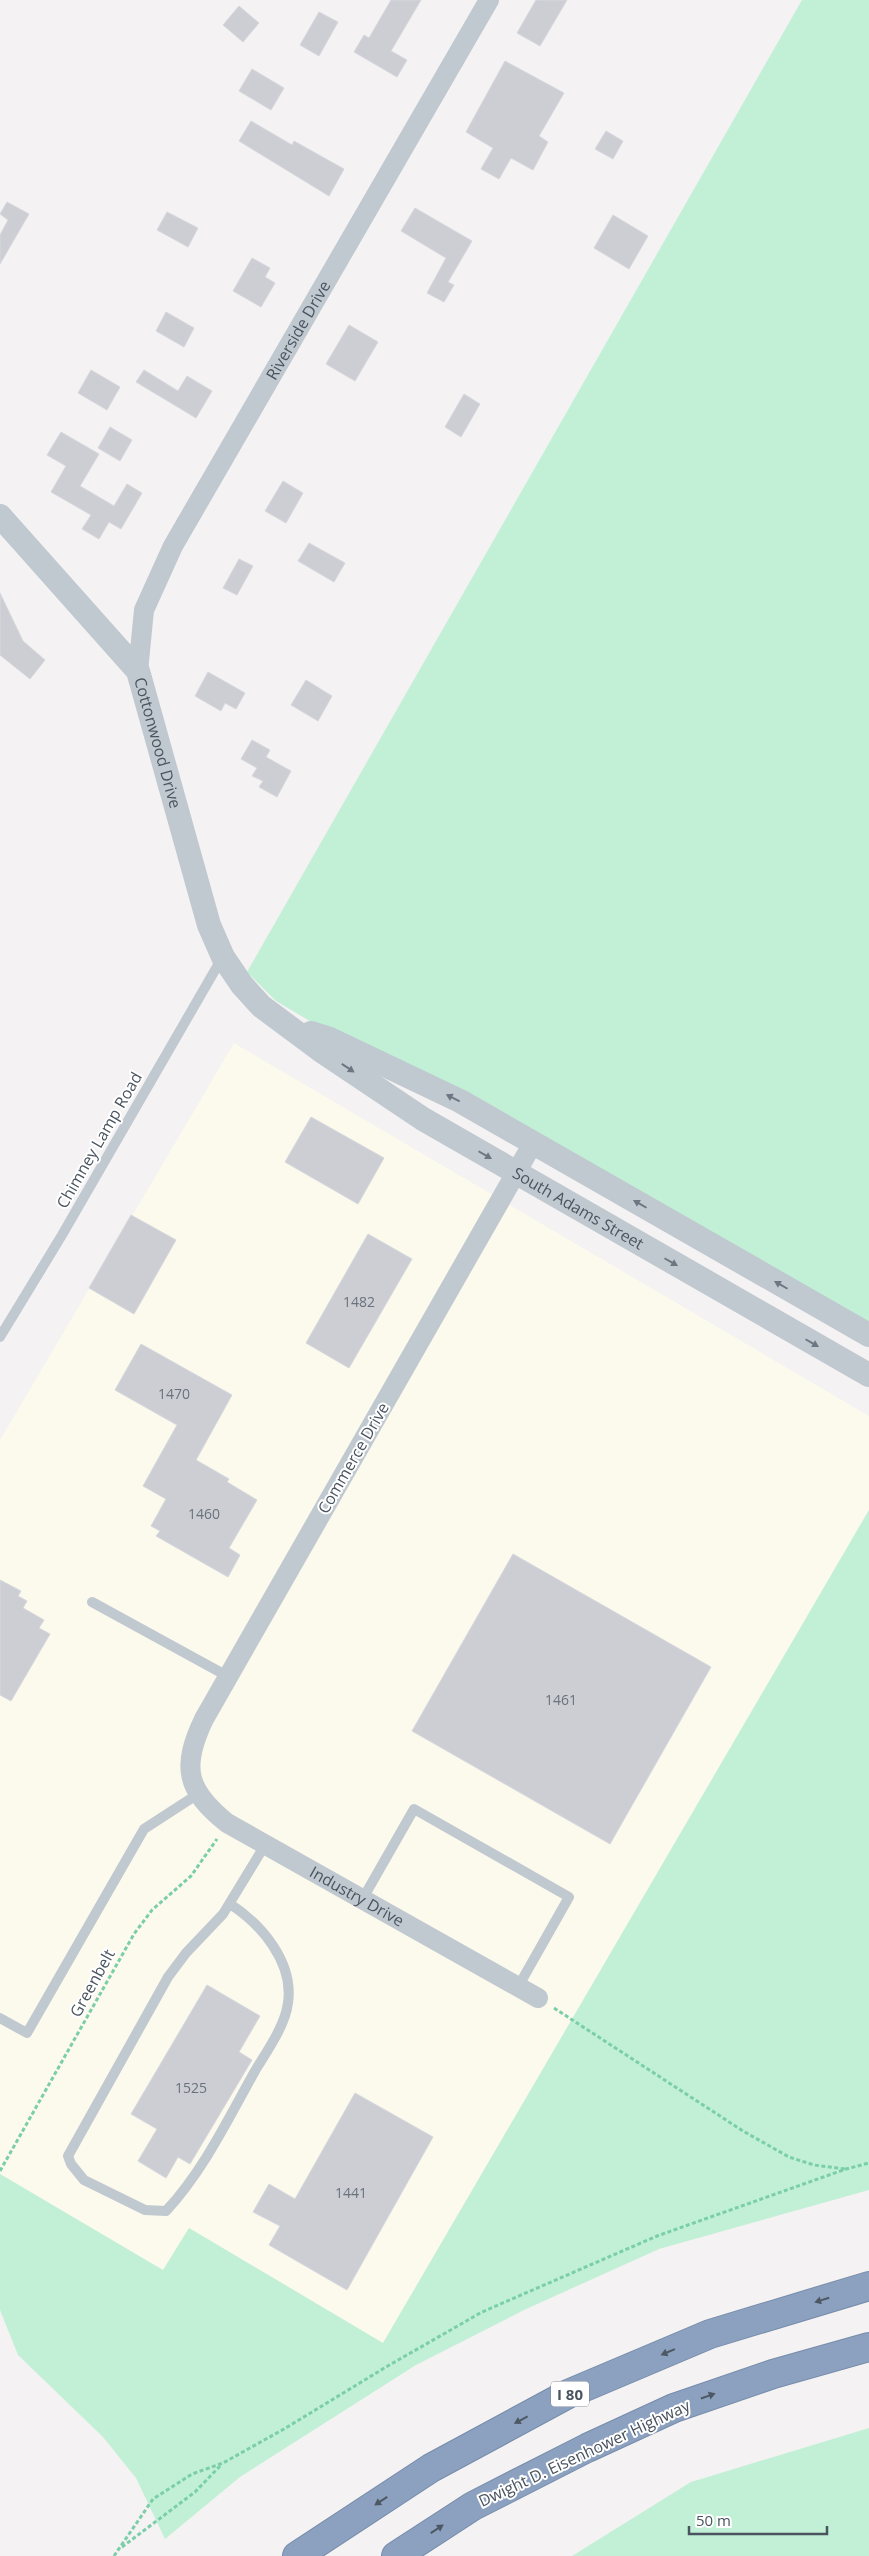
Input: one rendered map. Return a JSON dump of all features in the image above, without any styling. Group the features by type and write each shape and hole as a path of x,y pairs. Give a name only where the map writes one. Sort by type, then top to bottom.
{"highway":[{"name":"I 80","path":"297,2556 431,2468 568,2394 710,2334 869,2286"},
{"name":"Dwight D. Eisenhower Highway","path":"396,2556 473,2506 674,2408 773,2374 869,2347"}],"street":[{"name":"Riverside Drive","path":"138,671 144,610 173,546 489,0"},
{"name":"Cottonwood Drive","path":"0,516 138,671 196,885 209,925 223,956"},
{"name":"South Adams Street","path":"223,956 242,985 261,1006 320,1050 423,1119 869,1375"},
{"name":"South Adams Street","path":"294,1029 330,1039 432,1087 869,1335"},
{"name":"Commerce Drive","path":"194,1787 190,1760 195,1739 228,1677 533,1143"},
{"name":"Industry Drive","path":"194,1787 211,1810 227,1823 538,1998"}],"lane":[{"name":"Chimney Lamp Road","path":"0,1336 62,1235 223,956"},
{"path":"92,1602 228,1677"},
{"path":"0,2018 27,2033 144,1829 194,1787"},
{"path":"362,1900 414,1809 569,1897 518,1987"},
{"path":"230,1904 261,1928 281,1960 287,1977 288,2003 277,2032 200,2169 166,2211 145,2210 84,2180 71,2164 68,2156 168,1977 186,1953 223,1914 265,1845"}],"path":[{"name":"Greenbelt","path":"0,2171 134,1934 152,1910 191,1876 227,1823"},
{"path":"538,1998 743,2131 789,2158 814,2165 846,2169"},
{"path":"114,2556 153,2499 192,2474 223,2463 482,2312 657,2236 846,2169 869,2164"},
{"path":"120,2549 195,2492 223,2463"}],"shaded area":[{"path":"234,1043 869,1416 869,1510 383,2343 189,2228 163,2270 0,2174 0,1440"}],"green space":[{"path":"802,0 869,0 869,1324 325,1030 276,1001 247,972"},
{"path":"869,1510 869,2190 659,2249 524,2310 416,2365 240,2477 165,2539 136,2478 103,2437 18,2355 0,2310 0,2174 163,2270 189,2228 383,2343"},
{"path":"869,2428 869,2556 572,2556 691,2482"}],"building":[{"path":"391,0 421,0 391,51 407,60 397,77 354,52 364,35 369,38"},
{"path":"536,0 567,0 540,46 517,33"},
{"path":"239,6 259,23 243,42 223,25"},
{"path":"319,12 338,22 319,56 300,45"},
{"path":"505,61 564,93 539,136 548,142 533,170 511,158 499,179 481,169 493,148 466,132"},
{"path":"252,69 284,88 271,110 239,91"},
{"path":"251,121 292,145 294,141 344,169 329,196 239,141"},
{"path":"606,131 623,141 613,159 595,149"},
{"path":"7,202 29,214 0,264 0,235 8,220 0,214"},
{"path":"415,208 472,241 448,282 454,285 444,302 427,293 446,258 401,231"},
{"path":"167,212 198,228 188,247 157,230"},
{"path":"613,215 648,236 629,269 594,248"},
{"path":"252,258 270,268 265,277 275,283 261,307 233,291"},
{"path":"166,312 194,328 184,347 156,331"},
{"path":"349,325 378,342 355,381 326,364"},
{"path":"91,370 120,387 107,410 78,393"},
{"path":"144,370 178,391 187,376 212,391 196,418 136,382"},
{"path":"464,394 480,404 461,437 445,427"},
{"path":"110,427 132,440 120,461 98,448"},
{"path":"61,432 99,454 80,486 114,506 127,484 142,493 121,529 109,522 99,539 82,529 91,515 51,492 66,466 47,455"},
{"path":"283,481 303,493 286,523 265,511"},
{"path":"309,543 345,563 334,582 298,561"},
{"path":"239,559 253,566 237,595 223,588"},
{"path":"0,593 23,641 45,660 30,679 0,655"},
{"path":"208,672 245,693 236,709 225,703 221,711 195,696"},
{"path":"306,680 332,696 318,721 291,705"},
{"path":"252,740 270,750 266,757 291,771 277,797 259,787 263,781 252,776 257,768 241,759"},
{"path":"311,1117 384,1158 358,1204 285,1162"},
{"path":"131,1215 176,1240 134,1314 89,1288"},
{"path":"368,1234 412,1259 349,1368 306,1343"},
{"path":"141,1344 232,1395 196,1460 229,1479 227,1482 257,1500 229,1548 240,1555 228,1577 156,1536 160,1531 151,1526 166,1499 143,1486 177,1425 115,1390"},
{"path":"513,1554 711,1667 610,1844 412,1731"},
{"path":"0,1580 21,1591 18,1596 27,1601 23,1608 44,1620 39,1628 50,1634 11,1701 0,1695"},
{"path":"207,1985 260,2016 239,2052 252,2060 190,2164 178,2157 166,2178 138,2161 157,2129 131,2114"},
{"path":"355,2093 433,2137 347,2290 269,2245 280,2226 253,2212 269,2184 295,2199"}]}
